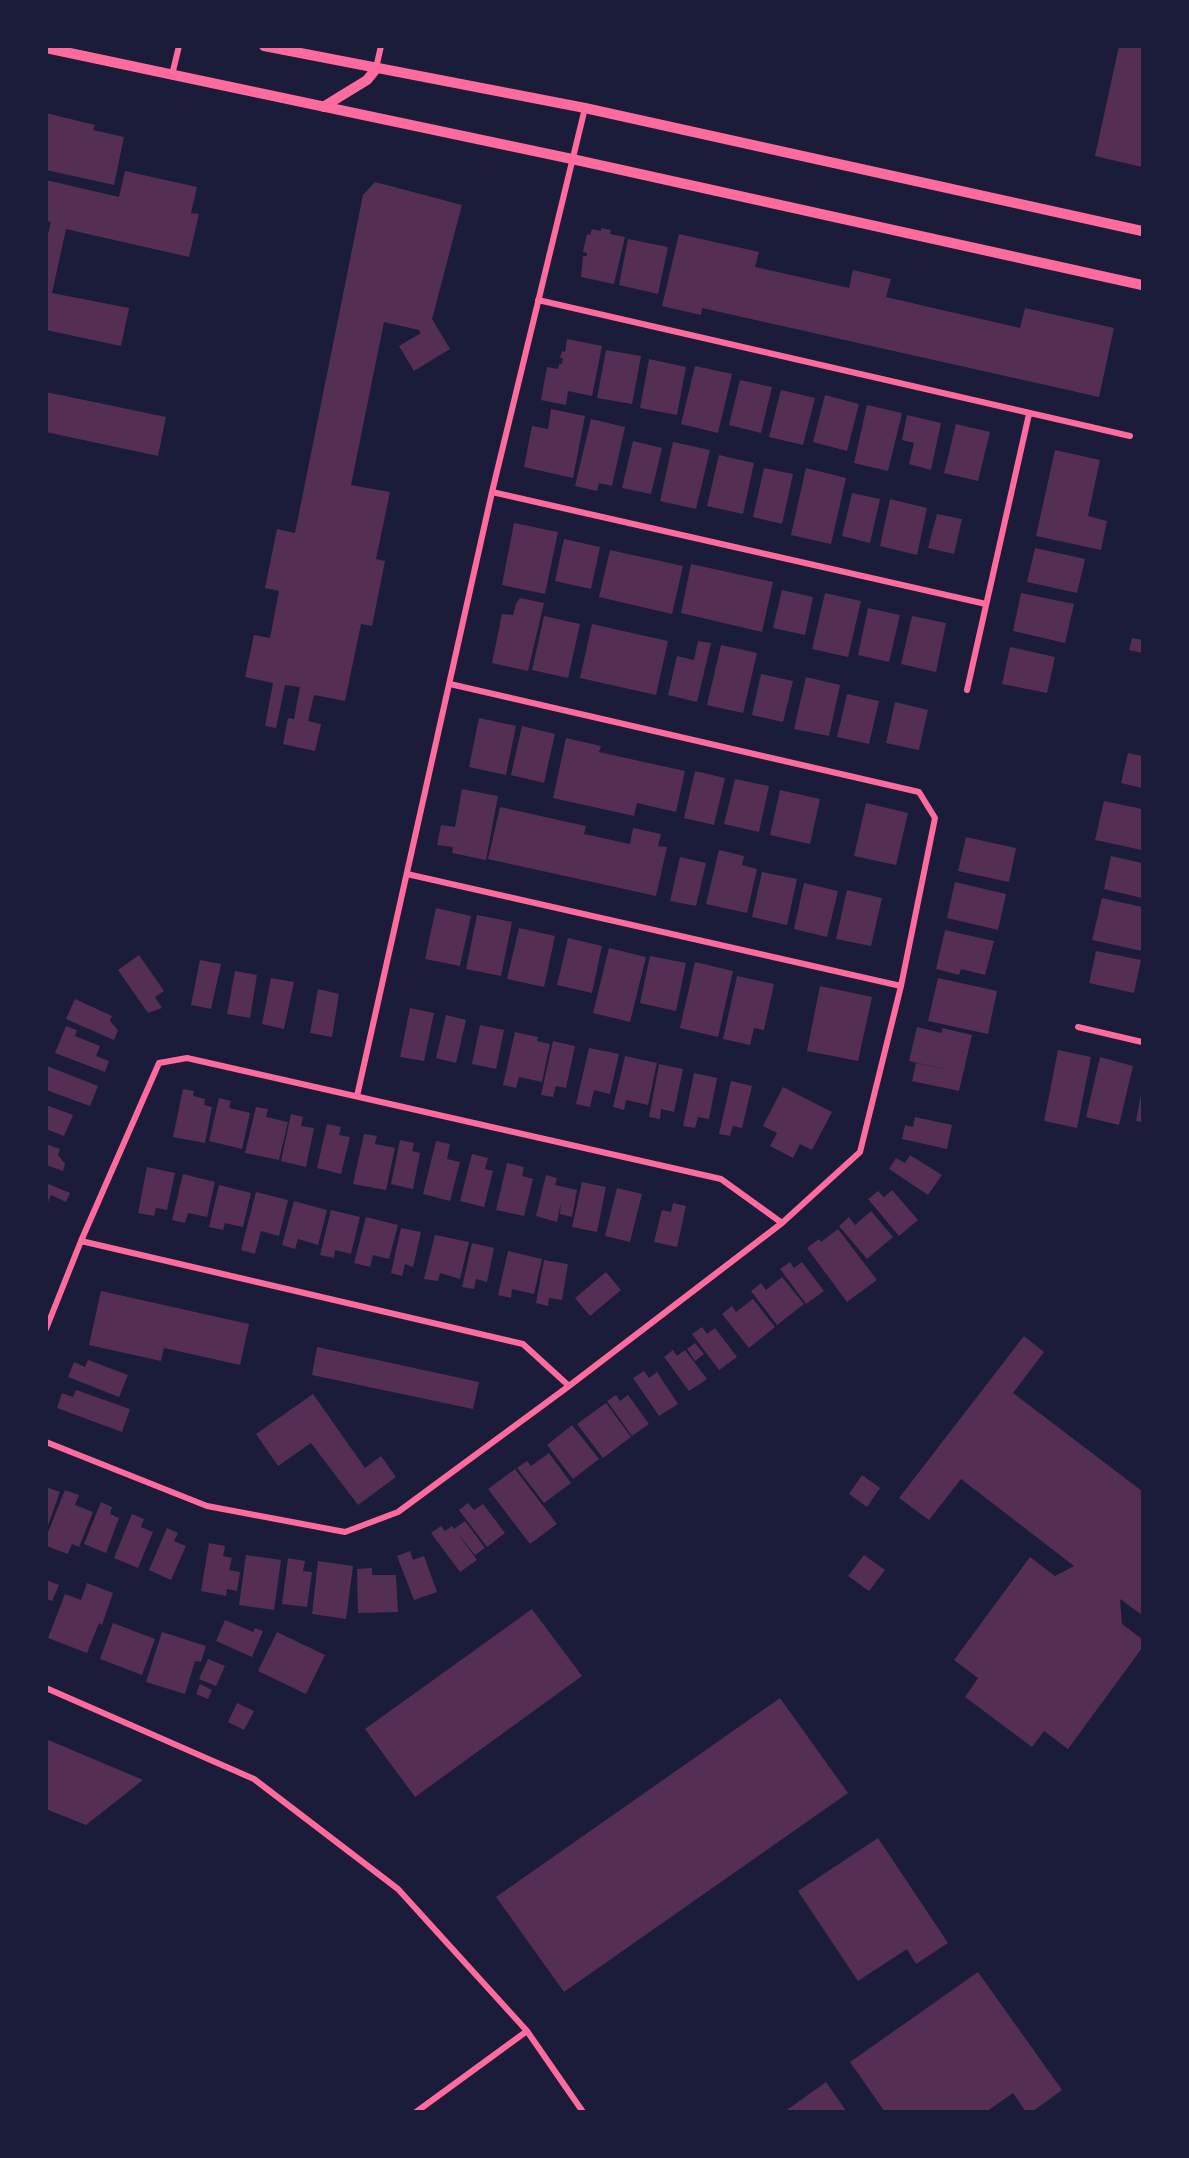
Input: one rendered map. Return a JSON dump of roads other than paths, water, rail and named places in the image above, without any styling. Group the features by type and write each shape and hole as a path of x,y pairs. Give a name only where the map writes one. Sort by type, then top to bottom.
{"street":[{"path":"172,76 179,46"},
{"path":"264,46 585,108 1143,231"},
{"path":"323,107 367,80 376,69 381,46"},
{"path":"46,48 572,159 1143,285"},
{"path":"357,1096 492,492 585,108"},
{"path":"538,300 1130,436"},
{"path":"967,690 1029,414"},
{"path":"492,492 986,604"},
{"path":"46,1442 207,1506 345,1532 398,1512 569,1386 782,1222 860,1152 901,986 935,818 919,792 450,684"},
{"path":"407,874 901,986"},
{"path":"1078,1027 1143,1042"},
{"path":"46,1329 81,1241 159,1064 187,1058 721,1179 782,1222"},
{"path":"81,1241 523,1344 569,1386"},
{"path":"46,1688 254,1779 399,1890 527,2031 584,2112"},
{"path":"416,2112 527,2031"}]}
